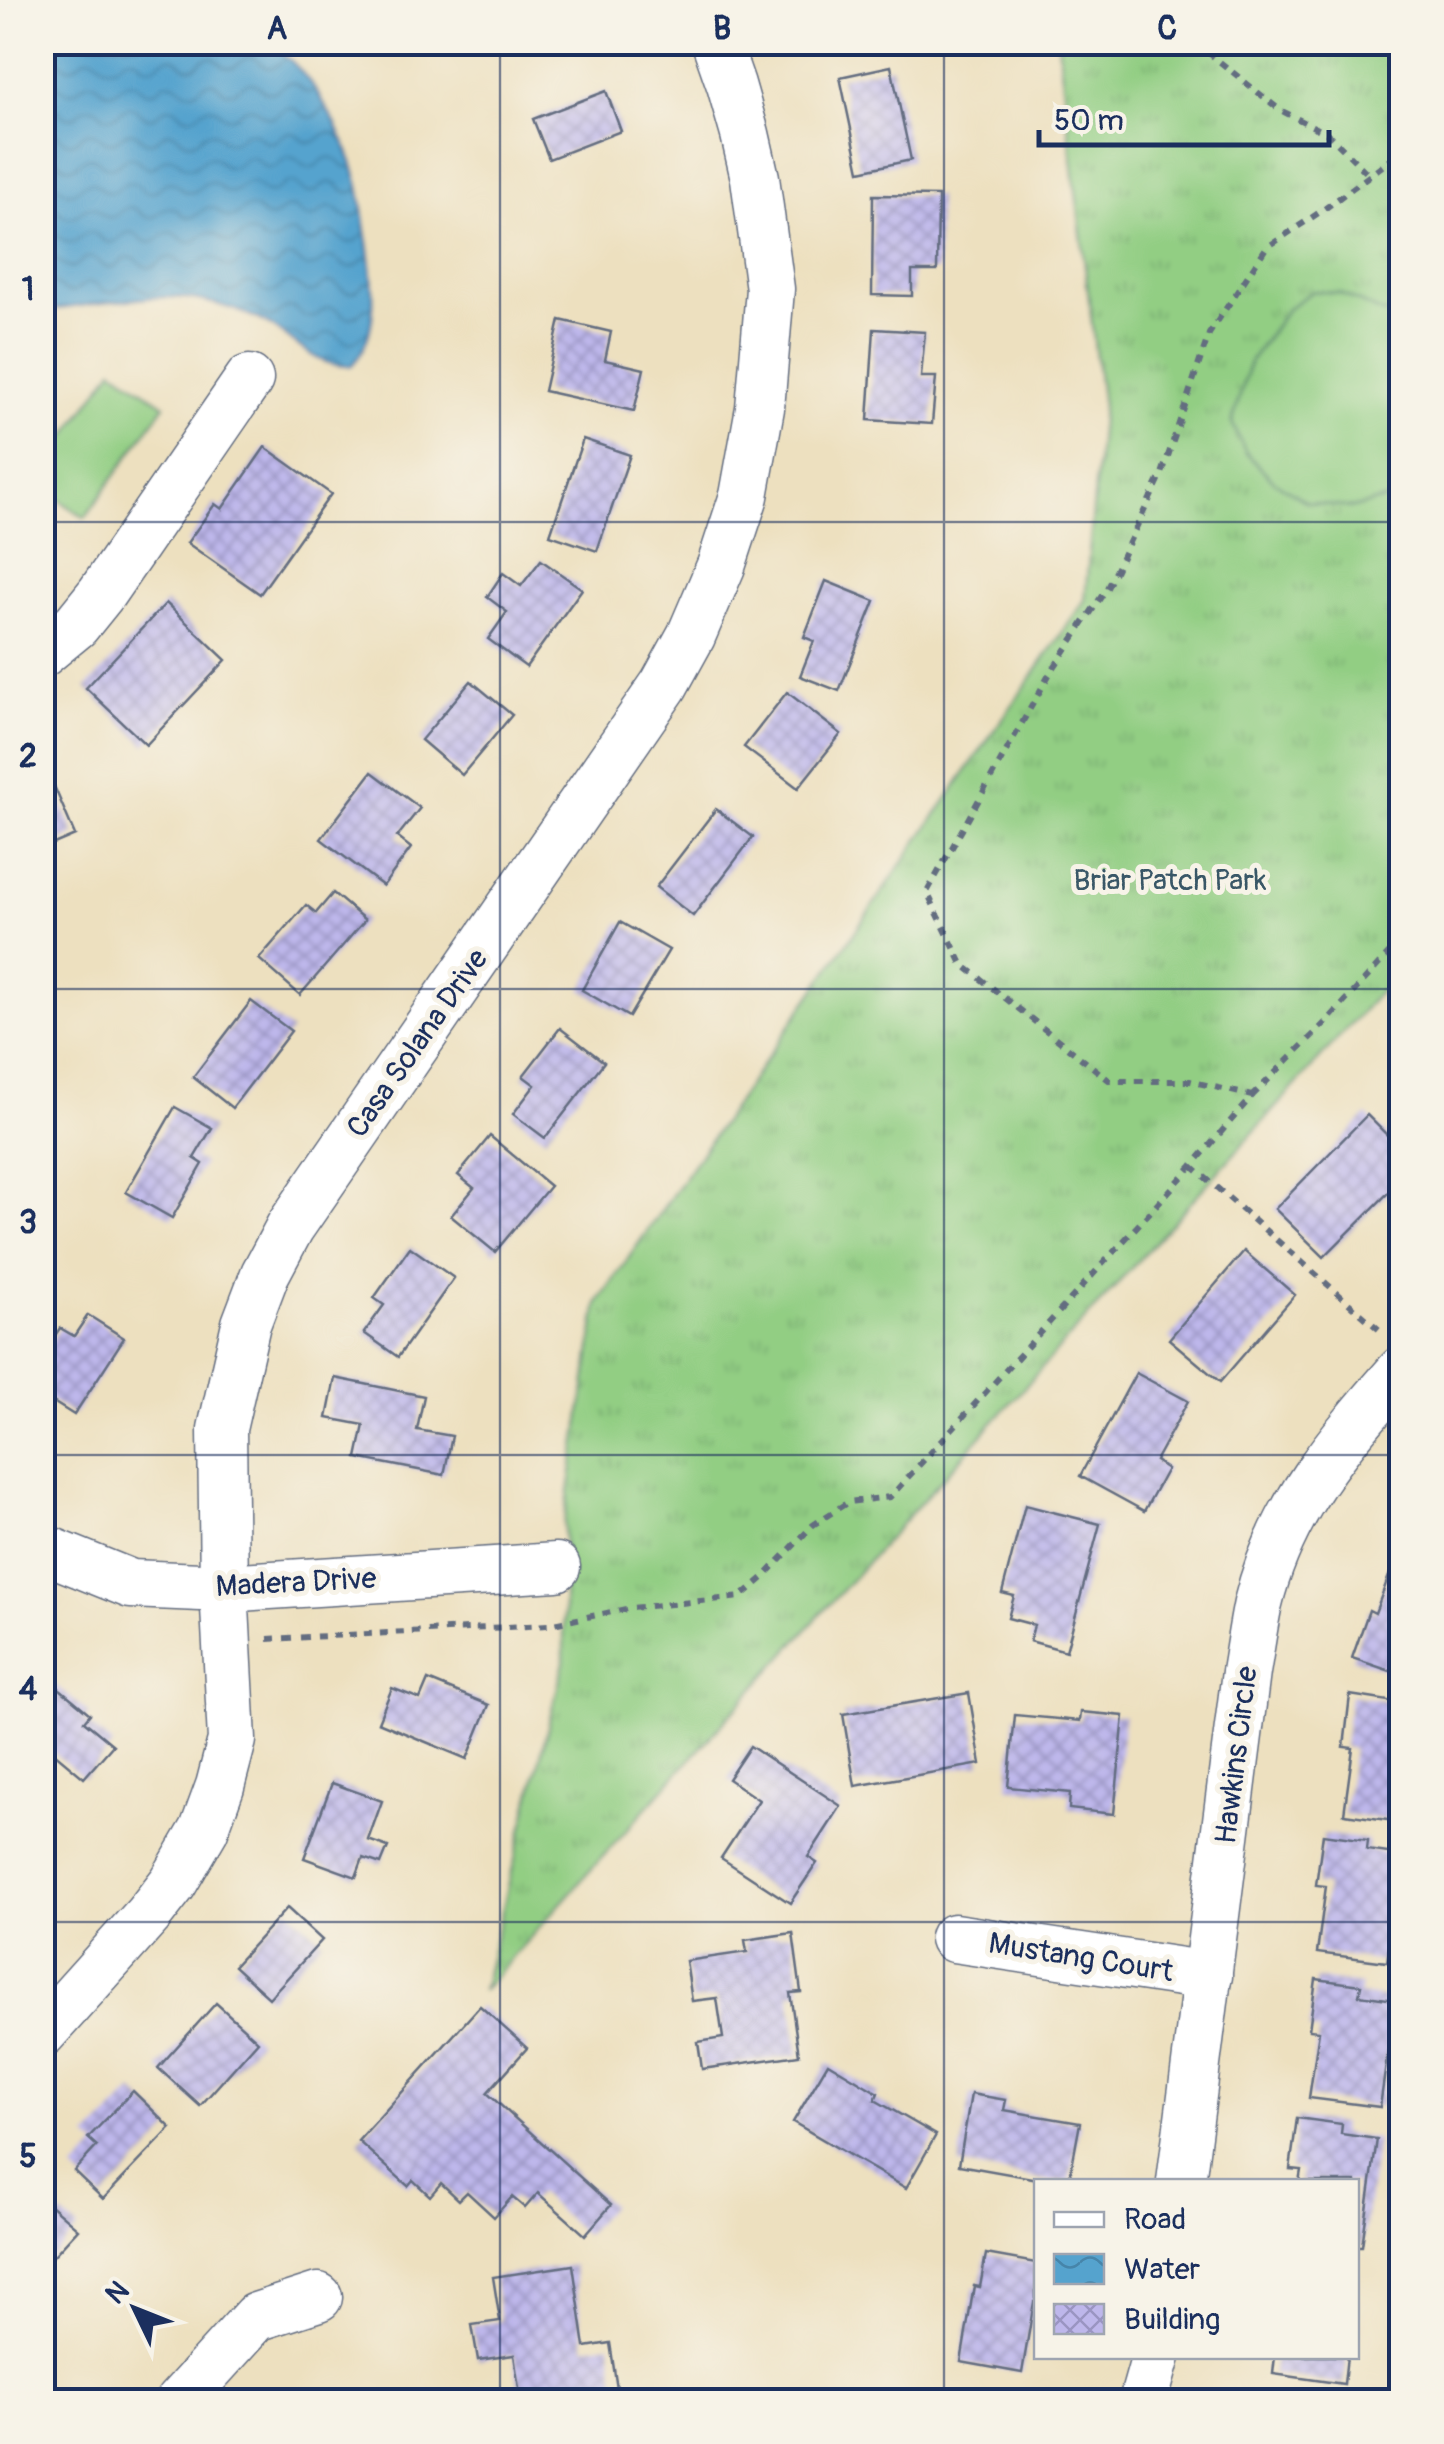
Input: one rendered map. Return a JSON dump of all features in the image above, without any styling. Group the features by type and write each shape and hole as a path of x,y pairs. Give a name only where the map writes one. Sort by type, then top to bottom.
{"street":[{"name":"Casa Solana Drive","path":"42,2032 148,1916 173,1883 204,1830 220,1786 232,1740 224,1588 222,1429 246,1324 265,1274 290,1228 664,685 691,636 721,566 744,496 760,408 770,289 746,134 716,42"},
{"path":"42,652 76,624 101,594 249,379"},
{"name":"Hawkins Circle","path":"1181,2179 1258,1604 1287,1523 1394,1353"},
{"name":"Madera Drive","path":"42,1548 131,1584 224,1588 556,1567"},
{"name":"Mustang Court","path":"954,1938 1208,1976"},
{"path":"179,2402 256,2317 318,2297"},
{"path":"1144,2402 1155,2359"}],"path":[{"path":"1195,42 1280,110 1328,134 1370,176"},
{"path":"1252,1096 1190,1081 1110,1080 962,964 927,892 1049,675 1107,588 1162,474 1210,334 1266,248 1402,149"},
{"path":"227,1641 548,1625 631,1608 741,1597 813,1524 848,1502 890,1497 1252,1096 1402,939"},
{"path":"1192,1166 1394,1353"}],"green space":[{"name":"Briar Patch Park","path":"1058,43 1401,43 1401,968 482,1991 564,1662 564,1524 598,1302 1085,600 1102,407"},
{"path":"1313,291 1339,293 1401,321 1401,491 1388,499 1352,508 1307,502 1274,481 1246,453 1232,423 1250,361 1288,308"},
{"path":"113,369 165,405 85,518 43,488 43,469"}],"water":[{"path":"42,43 268,43 298,68 324,104 345,144 361,197 373,307 367,339 351,366 324,361 257,318 201,300 151,298 43,311"}],"building":[{"path":"891,66 911,160 860,171 840,77"},
{"path":"606,91 621,131 549,159 533,119"},
{"path":"873,195 938,196 937,271 912,271 912,296 872,295"},
{"path":"560,320 611,332 605,360 644,369 634,411 544,391"},
{"path":"874,329 925,332 921,377 936,377 932,424 868,420"},
{"path":"583,439 630,455 597,551 550,535"},
{"path":"265,447 331,494 260,594 187,543 215,504 222,509"},
{"path":"541,560 582,589 526,667 488,639 507,612 487,597 503,573 521,586"},
{"path":"826,581 875,601 839,691 800,676 814,641 804,637"},
{"path":"166,603 226,660 146,745 86,688"},
{"path":"471,681 512,715 462,775 421,740"},
{"path":"787,692 841,734 798,788 744,747"},
{"path":"42,758 75,835 42,849"},
{"path":"372,772 420,808 397,837 411,848 383,886 321,839"},
{"path":"716,809 753,837 693,916 656,887"},
{"path":"333,893 365,920 300,995 259,959 306,905 316,913"},
{"path":"620,922 669,950 629,1017 582,990"},
{"path":"251,1001 291,1031 232,1108 193,1077"},
{"path":"560,1028 604,1062 545,1138 513,1114 535,1085 523,1076"},
{"path":"175,1107 212,1128 194,1158 203,1164 172,1218 126,1192"},
{"path":"1367,1115 1402,1150 1402,1179 1324,1257 1275,1209"},
{"path":"490,1136 550,1186 495,1252 451,1216 474,1188 458,1175"},
{"path":"410,1247 454,1278 398,1357 364,1333 384,1305 374,1298"},
{"path":"1244,1251 1295,1295 1220,1382 1169,1339"},
{"path":"88,1315 124,1338 74,1415 42,1395 42,1355 60,1328 74,1336"},
{"path":"1136,1373 1188,1401 1155,1461 1167,1469 1144,1511 1080,1476"},
{"path":"335,1378 424,1396 417,1430 452,1436 444,1475 357,1458 364,1425 327,1418"},
{"path":"1025,1505 1100,1524 1066,1651 1030,1641 1034,1625 1008,1618 1014,1596 1002,1593"},
{"path":"1398,1552 1402,1554 1402,1675 1352,1658 1369,1610 1375,1613"},
{"path":"42,1674 90,1714 84,1721 113,1745 84,1778 42,1743"},
{"path":"428,1680 489,1705 467,1759 378,1722 392,1688 420,1699"},
{"path":"969,1693 981,1764 855,1786 843,1714"},
{"path":"1350,1695 1395,1702 1394,1712 1402,1713 1402,1822 1344,1814 1353,1748 1344,1747"},
{"path":"1081,1712 1124,1716 1114,1814 1069,1809 1070,1793 1008,1787 1015,1715 1080,1721"},
{"path":"750,1746 841,1806 808,1857 817,1863 790,1903 721,1858 759,1800 728,1779"},
{"path":"332,1783 382,1801 368,1840 388,1847 381,1864 363,1858 356,1877 304,1858"},
{"path":"1323,1834 1368,1840 1367,1850 1402,1855 1387,1962 1317,1953 1326,1886 1316,1885"},
{"path":"287,1908 322,1940 269,1998 234,1966"},
{"path":"793,1933 801,1992 790,1993 799,2055 702,2069 698,2042 723,2038 717,1998 692,2001 686,1961 747,1952 745,1940"},
{"path":"1316,1979 1361,1985 1359,1995 1395,2000 1380,2107 1309,2098 1319,2031 1309,2030"},
{"path":"216,2003 258,2041 200,2106 158,2068"},
{"path":"480,2006 527,2048 487,2093 611,2205 585,2235 538,2193 525,2208 512,2197 494,2217 467,2192 459,2200 441,2183 430,2196 413,2180 408,2186 358,2141"},
{"path":"828,2063 878,2093 875,2100 936,2135 906,2188 793,2122"},
{"path":"133,2091 171,2128 103,2199 74,2171 97,2146 88,2138"},
{"path":"971,2094 1006,2100 1004,2110 1080,2123 1070,2179 1038,2179 959,2165"},
{"path":"1297,2118 1342,2124 1341,2134 1377,2139 1362,2246 1359,2179 1300,2179 1301,2170 1290,2169"},
{"path":"42,2198 78,2229 42,2268"},
{"path":"986,2254 1034,2263 1034,2302 1022,2373 961,2362 974,2286 980,2287"},
{"path":"573,2265 585,2347 610,2343 619,2402 521,2402 514,2355 478,2360 472,2325 500,2321 493,2277"},
{"path":"1275,2359 1347,2359 1344,2384 1273,2374"}]}
